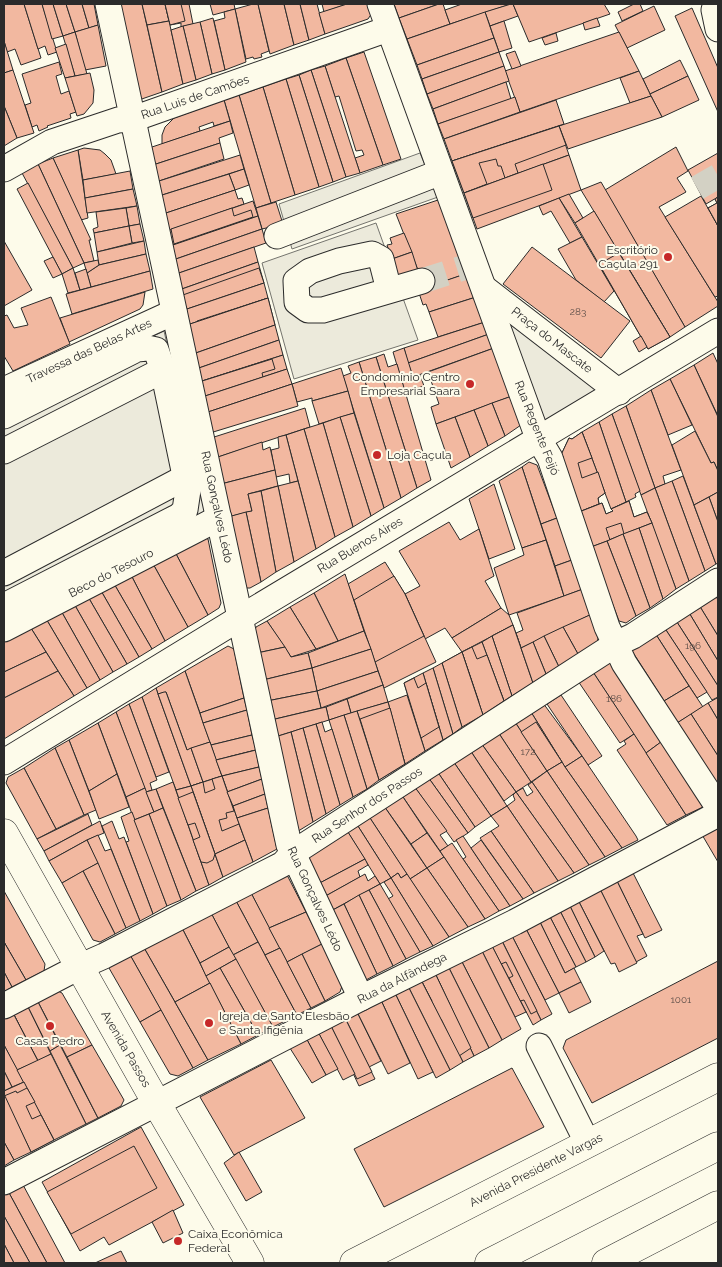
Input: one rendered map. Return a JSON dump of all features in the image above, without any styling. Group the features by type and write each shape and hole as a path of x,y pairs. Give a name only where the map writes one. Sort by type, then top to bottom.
{"main road":[{"name":"Avenida Passos","path":"4,833 157,1104 250,1263"},
{"name":"Avenida Presidente Vargas","path":"354,1263 718,1076"},
{"path":"490,1263 718,1146"},
{"path":"606,1263 718,1205"}],"street":[{"name":"Rua Gonçalves Lédo","path":"108,4 289,846 361,998"},
{"name":"Rua Regente Feijó","path":"380,4 441,172 472,265 484,288 538,438 550,458 607,627 624,663 718,807"},
{"path":"716,4 714,10 718,29"},
{"name":"Rua Luis de Camões","path":"4,169 52,142 118,120 133,119 388,28"},
{"path":"276,236 441,172"},
{"path":"389,290 422,281"},
{"name":"Praça do Mascate","path":"484,288 619,392"},
{"name":"Travessa das Belas Artes","path":"4,390 174,312"},
{"name":"Rua Buenos Aires","path":"4,762 718,331"},
{"path":"4,416 137,349 148,348 156,350 163,370 188,490 185,510 178,516 4,606"},
{"path":"4,451 163,370"},
{"path":"4,573 186,477"},
{"name":"Beco do Tesouro","path":"4,629 219,518"},
{"name":"Rua Senhor dos Passos","path":"4,1006 282,864 293,853 616,644 634,636 718,581"},
{"name":"Rua da Alfândega","path":"4,1182 361,998 515,922 718,814"},
{"path":"539,1046 588,1144"}],"shaded area":[{"path":"420,153 438,197 292,249 279,204"},
{"path":"376,223 418,340 294,379 262,263"},
{"path":"512,320 599,390 547,421 542,421 505,325"},
{"path":"164,331 205,512 4,618 4,407"}],"building":[{"path":"4,4 24,4 41,58 21,65 15,49 7,52 4,41"},
{"path":"24,4 42,4 57,52 48,55 45,46 38,49"},
{"path":"42,4 53,4 63,36 52,39"},
{"path":"53,4 66,4 75,32 63,36"},
{"path":"66,4 82,4 89,28 75,32"},
{"path":"82,4 94,4 98,25 89,28"},
{"path":"115,4 142,4 162,92 136,101"},
{"path":"142,4 165,4 169,21 147,25"},
{"path":"165,4 189,4 193,24 181,27 181,23 170,25"},
{"path":"165,4 181,4 185,21 170,25"},
{"path":"210,4 234,4 235,9 213,15"},
{"path":"258,4 269,51 261,54 262,57 246,59 235,9"},
{"path":"258,4 284,4 294,45 270,54"},
{"path":"284,4 300,4 309,40 294,45"},
{"path":"300,4 317,4 325,34 309,40"},
{"path":"322,4 347,4 324,12"},
{"path":"347,4 368,4 372,13 368,19 325,34 319,13"},
{"path":"394,4 439,4 399,18"},
{"path":"443,4 450,24 407,39 399,18"},
{"path":"462,4 511,4 450,24 445,10"},
{"path":"513,4 518,16 490,26 485,12"},
{"path":"513,4 604,4 610,14 529,42"},
{"path":"634,4 640,4 643,11 622,21 618,12"},
{"path":"654,6 665,30 627,48 615,25"},
{"path":"692,8 718,68 718,112 675,16"},
{"path":"235,9 246,62 225,70 214,21 225,18 224,12"},
{"path":"485,12 494,38 417,65 407,39"},
{"path":"213,18 225,70 212,74 200,22"},
{"path":"597,18 600,26 585,30 583,23"},
{"path":"169,21 183,84 162,92 147,25"},
{"path":"504,21 512,48 499,52 490,26"},
{"path":"200,22 212,74 196,80 183,26"},
{"path":"98,25 106,66 85,70 75,32"},
{"path":"183,26 196,80 183,84 171,30"},
{"path":"75,32 87,74 75,76 63,36"},
{"path":"619,32 639,71 520,112 505,71"},
{"path":"556,33 558,41 545,45 542,38"},
{"path":"494,38 499,52 422,79 417,65"},
{"path":"4,41 13,70 4,73"},
{"path":"66,44 75,76 65,78 55,48"},
{"path":"515,51 521,66 512,69 506,54"},
{"path":"364,52 401,159 383,165 346,58"},
{"path":"499,52 504,66 427,94 422,79"},
{"path":"346,58 383,165 360,173 355,158 364,155 362,150 356,151 339,96 335,97 325,66"},
{"path":"680,60 688,76 650,94 643,79"},
{"path":"59,62 62,74 56,76 61,94 69,91 76,112 70,114 71,118 47,126 39,131 37,125 32,127 25,105 31,103 22,74"},
{"path":"325,66 360,173 346,177 311,70"},
{"path":"504,66 509,81 433,109 427,94"},
{"path":"13,70 34,133 17,138 4,106 4,73"},
{"path":"311,70 346,177 333,182 299,75"},
{"path":"639,71 651,96 630,103 620,78"},
{"path":"90,73 94,90 93,103 84,114 77,116 65,78"},
{"path":"299,75 333,182 319,187 286,79"},
{"path":"688,76 699,100 662,117 650,94"},
{"path":"286,79 319,187 295,195 263,87"},
{"path":"506,82 511,99 438,124 433,109"},
{"path":"263,87 295,195 271,203 239,95"},
{"path":"239,95 271,203 256,208 224,100"},
{"path":"651,96 662,117 568,149 559,126"},
{"path":"515,97 520,112 444,139 438,124"},
{"path":"224,100 230,121 214,126 213,122 199,127 200,131 162,144 162,135 165,127 174,118"},
{"path":"556,100 564,124 452,161 444,139"},
{"path":"4,106 17,138 4,146"},
{"path":"230,121 233,133 219,138 220,143 153,165 149,148"},
{"path":"559,126 569,155 464,193 452,161"},
{"path":"559,126 566,145 515,164 518,173 505,178 501,166 498,166 496,159 479,163 487,184 464,193 452,161"},
{"path":"220,143 224,159 156,182 153,165"},
{"name":"Escritório Caçula 291","path":"676,147 688,171 677,178 686,192 659,207 718,302 718,306 685,327 605,190"},
{"path":"84,148 100,150 105,154 111,160 116,174 83,180 78,150"},
{"path":"78,150 88,218 81,220 53,158"},
{"path":"718,153 718,197 706,204 688,170"},
{"path":"240,155 244,169 159,196 156,182"},
{"path":"569,155 581,190 477,229 464,193"},
{"path":"53,158 91,240 89,240 94,261 84,263 38,164"},
{"path":"38,164 84,263 73,268 22,173"},
{"path":"543,164 552,190 473,218 464,193"},
{"path":"244,169 249,185 235,190 229,174"},
{"path":"130,171 133,189 85,198 83,180"},
{"path":"229,174 235,190 163,214 159,196"},
{"path":"601,182 685,327 670,337 581,190"},
{"path":"28,183 73,268 62,274 17,189"},
{"path":"133,189 137,206 87,213 85,198"},
{"path":"235,190 238,199 242,198 244,204 167,231 163,214"},
{"path":"569,194 583,218 575,223 559,198"},
{"path":"701,196 718,226 718,296 715,297 665,217"},
{"path":"718,197 718,226 708,208 717,203 715,199"},
{"path":"718,197 718,226 708,208 717,203 715,199"},
{"path":"444,198 471,272 425,288 396,214"},
{"path":"559,198 582,237 570,243 551,211 543,215 539,206"},
{"path":"253,201 258,216 170,246 167,231"},
{"path":"276,202 283,224 262,229 256,208"},
{"path":"137,206 140,224 129,226 126,208"},
{"path":"126,208 129,226 94,233 93,229 98,227 96,212"},
{"path":"232,208 234,216 251,210 253,217 174,244 171,229"},
{"path":"594,211 670,337 648,349 575,223"},
{"path":"258,216 262,229 173,260 170,246"},
{"path":"140,224 144,241 132,243 129,226"},
{"path":"129,226 132,243 97,252 94,233"},
{"path":"262,229 266,243 176,274 173,260"},
{"path":"404,233 412,252 392,259 387,245 392,244 390,238"},
{"path":"582,237 614,291 604,302 576,280 558,249"},
{"path":"4,241 32,290 4,306"},
{"path":"144,241 146,254 99,265 97,252"},
{"path":"254,247 258,262 179,290 176,274"},
{"path":"532,247 630,321 601,358 503,284"},
{"path":"412,252 418,271 398,277 392,259"},
{"path":"619,253 670,337 648,349 599,264"},
{"path":"146,254 150,271 91,287 87,273 99,265"},
{"path":"53,257 62,274 53,278 44,261"},
{"path":"98,260 99,265 87,273 84,263"},
{"path":"258,262 264,283 184,310 179,290"},
{"path":"73,268 80,290 68,293 62,274"},
{"path":"259,268 264,283 184,310 180,296"},
{"path":"86,269 91,287 80,290 75,273"},
{"path":"150,271 153,289 72,314 66,294"},
{"path":"471,272 476,297 429,312 426,304 423,305 418,290"},
{"path":"264,283 268,298 187,325 184,310"},
{"path":"145,292 143,305 140,309 69,342 60,318"},
{"path":"51,297 70,344 13,371 4,356 4,316 7,315 14,328 28,325 21,308"},
{"path":"476,297 485,322 438,337 429,312"},
{"path":"268,298 275,325 205,350 197,321"},
{"path":"268,298 275,325 193,354 187,325"},
{"path":"485,322 489,334 408,363 404,348"},
{"path":"275,325 279,340 196,369 193,354"},
{"path":"489,334 494,348 413,377 408,363"},
{"path":"641,336 647,347 639,352 633,341"},
{"path":"279,340 283,355 199,382 196,369"},
{"path":"404,348 413,377 420,375 424,386 405,392 393,352"},
{"name":"Condomínio Centro Empresarial Saara","path":"494,348 512,396 436,424 431,407 439,404 428,372"},
{"path":"713,353 718,364 718,416 694,365"},
{"path":"384,354 388,367 397,364 431,480 417,488 376,357"},
{"path":"283,355 287,369 202,397 199,382"},
{"path":"376,357 417,488 401,498 359,362"},
{"path":"272,359 275,369 262,373 263,377 202,397 199,382"},
{"name":"Loja Caçula","path":"359,362 401,498 384,508 343,376 351,373 348,366"},
{"path":"694,365 718,417 718,471 714,462 711,463 670,379"},
{"path":"341,368 348,391 312,401 312,398 297,402 292,384"},
{"path":"287,369 292,384 205,413 202,397"},
{"path":"670,379 692,425 668,435 651,390"},
{"path":"292,384 298,406 210,433 205,413"},
{"path":"651,390 681,470 663,476 665,484 655,488 626,406"},
{"path":"348,391 354,413 319,424 312,401"},
{"path":"512,396 521,425 505,436 492,403"},
{"path":"492,403 505,436 488,446 474,410"},
{"path":"626,406 655,488 641,495 612,414"},
{"path":"305,408 310,427 215,458 211,438"},
{"path":"474,410 488,446 470,457 455,417"},
{"path":"354,413 384,508 371,516 340,417"},
{"path":"612,414 640,491 635,494 636,497 626,502 599,422"},
{"path":"340,417 371,516 353,527 323,423"},
{"path":"455,417 470,457 451,468 436,424"},
{"path":"599,422 626,502 611,509 582,432"},
{"path":"323,423 353,527 335,537 304,429"},
{"path":"304,429 335,537 316,549 286,435"},
{"path":"695,431 711,463 714,462 718,471 718,492 694,505 672,445"},
{"path":"582,432 605,493 598,498 599,504 579,512 563,465 563,456 561,455 569,438 572,439"},
{"path":"582,432 592,458 578,463 582,478 598,472 605,493 598,498 599,504 579,512 563,465 563,456 561,455 569,438 572,439"},
{"path":"286,435 298,481 290,483 289,474 276,477 271,450 279,448 278,437"},
{"path":"262,442 263,450 270,447 275,470 221,484 215,458"},
{"path":"529,462 537,465 557,518 541,524 522,467"},
{"path":"522,467 546,540 522,548 499,481"},
{"path":"275,470 278,486 248,494 252,511 228,517 221,484"},
{"path":"683,476 716,564 705,571 672,481"},
{"path":"298,481 316,549 294,562 278,486"},
{"path":"672,481 705,571 689,581 655,488"},
{"path":"494,484 515,549 489,559 469,499"},
{"path":"278,486 294,562 276,572 261,491"},
{"path":"655,488 689,581 676,589 641,495"},
{"path":"261,491 276,572 261,582 246,512 252,511 248,494"},
{"path":"718,492 718,522 709,497"},
{"path":"709,497 718,522 718,563 716,564 694,505"},
{"path":"629,501 634,517 647,512 652,523 591,547 579,512 602,503 606,514 613,511 611,509"},
{"path":"629,501 634,517 647,512 652,523 624,534 621,523 606,528 610,540 591,547 579,512 602,503 606,514 613,511 611,509"},
{"path":"246,512 261,582 250,588 246,588 228,517"},
{"path":"557,518 572,560 555,566 541,524"},
{"path":"449,522 460,540 479,529 494,576 485,581 501,608 452,638 445,628 425,639 405,594 420,586 399,551"},
{"path":"652,523 676,589 663,599 639,528"},
{"path":"639,528 663,599 650,608 623,534"},
{"path":"623,534 650,608 636,616 607,541"},
{"path":"201,536 208,539 221,603 219,608 208,615 174,550"},
{"path":"546,540 564,596 509,615 494,568 524,555 522,548"},
{"path":"607,541 636,616 626,623 619,621 591,547"},
{"path":"174,550 208,615 188,627 152,562"},
{"path":"572,560 583,589 564,596 555,566"},
{"path":"152,562 188,627 165,641 130,573"},
{"path":"385,562 405,594 436,662 384,688 348,584"},
{"path":"130,573 165,641 152,649 113,582"},
{"path":"345,574 364,631 338,641 314,593"},
{"path":"394,576 405,594 424,636 375,662 354,600"},
{"path":"113,582 152,649 139,657 100,589"},
{"path":"100,589 139,657 127,664 87,595"},
{"path":"583,589 592,614 521,648 516,633 523,630 517,613"},
{"path":"314,593 338,641 316,649 290,607"},
{"path":"715,594 718,600 718,636 699,605"},
{"path":"87,595 127,664 113,672 73,602"},
{"path":"73,602 113,672 100,680 60,609"},
{"path":"699,605 718,636 718,661 688,611"},
{"path":"290,607 316,649 291,657 267,621"},
{"path":"501,608 509,615 513,625 462,652 452,638"},
{"path":"60,609 100,680 87,688 45,617"},
{"path":"688,611 718,661 718,686 675,619"},
{"path":"592,614 599,634 597,643 578,654 563,627"},
{"path":"45,617 87,688 74,696 29,625"},
{"path":"675,619 718,686 718,697 712,700 664,627"},
{"path":"267,621 285,647 257,653 253,635 256,627"},
{"path":"29,625 46,652 4,672 4,638"},
{"path":"513,625 530,673 509,686 492,636"},
{"path":"513,625 533,683 512,696 492,636"},
{"path":"563,627 578,654 559,667 544,636"},
{"path":"664,627 707,692 697,698 655,633"},
{"path":"364,631 371,649 312,668 308,653"},
{"path":"655,633 689,686 664,701 632,651 633,647"},
{"path":"492,636 512,696 504,701 482,642"},
{"path":"544,636 559,667 546,674 533,642"},
{"path":"482,642 504,701 483,715 462,652"},
{"path":"533,642 546,674 533,683 521,648"},
{"path":"228,646 234,649 244,698 200,713 185,671"},
{"path":"285,647 291,657 308,653 312,668 263,680 257,653"},
{"path":"472,647 477,659 487,655 504,701 483,715 462,652"},
{"path":"371,649 378,671 317,691 312,668"},
{"path":"46,652 58,671 4,698 4,672"},
{"path":"462,652 479,702 458,714 442,663"},
{"path":"462,652 483,715 462,727 442,663"},
{"path":"608,662 614,663 665,739 646,753 593,672"},
{"path":"442,663 462,727 453,734 433,668"},
{"path":"312,668 317,691 267,701 263,680"},
{"path":"433,668 453,734 443,740 423,673"},
{"path":"58,671 74,696 4,739 4,698"},
{"path":"185,671 210,742 187,750 166,692 158,694 156,688"},
{"path":"378,671 383,685 321,708 317,691"},
{"path":"593,672 634,734 620,743 578,681"},
{"path":"423,673 443,740 425,751 404,683"},
{"path":"414,678 418,688 426,683 439,727 421,738 404,683"},
{"path":"383,685 388,702 351,713 347,699"},
{"path":"689,686 703,707 677,723 664,701"},
{"path":"156,688 191,786 176,790 142,697"},
{"path":"317,691 321,708 271,720 267,701"},
{"path":"166,692 187,750 191,748 203,782 191,786 158,694"},
{"path":"407,695 425,751 405,764 388,702"},
{"path":"561,695 602,756 588,765 547,704"},
{"path":"142,697 169,772 156,777 129,704"},
{"path":"244,698 247,710 203,723 200,713"},
{"path":"717,698 718,700 718,720 708,703"},
{"path":"347,699 351,713 329,720 326,707"},
{"path":"388,702 405,764 379,780 357,711"},
{"path":"543,703 582,756 565,767 531,712"},
{"path":"708,703 718,720 718,756 691,714"},
{"path":"129,704 157,780 150,783 152,790 146,792 116,712"},
{"path":"326,707 329,720 275,737 271,720"},
{"path":"390,708 405,764 379,780 360,719"},
{"path":"247,710 252,735 211,745 203,723"},
{"path":"357,711 379,780 367,789 344,715"},
{"path":"116,712 145,788 126,797 98,723"},
{"path":"531,712 562,762 547,771 515,722"},
{"path":"691,714 718,756 718,787 677,723"},
{"path":"344,715 367,789 353,797 329,720"},
{"path":"322,722 325,732 332,729 353,797 340,805 316,724"},
{"path":"515,722 547,771 531,782 498,732"},
{"path":"536,722 562,762 547,771 521,732"},
{"path":"98,723 117,774 89,791 69,740"},
{"path":"316,724 340,805 326,814 303,728"},
{"path":"303,728 326,814 313,822 291,732"},
{"path":"291,732 313,822 295,833 275,737"},
{"path":"498,732 531,782 516,792 481,743"},
{"path":"634,734 686,815 667,825 617,750 626,744 624,741"},
{"path":"252,735 256,750 216,760 211,745"},
{"path":"665,739 705,799 703,807 686,815 646,753"},
{"path":"69,740 96,810 84,815 55,748"},
{"path":"210,742 222,776 203,782 191,748"},
{"path":"481,743 516,792 504,801 470,750"},
{"path":"55,748 84,815 56,829 24,768"},
{"path":"256,750 259,767 222,776 219,767 230,764 228,757"},
{"path":"256,750 259,767 222,776 216,760"},
{"path":"470,750 507,806 491,816 453,761"},
{"path":"582,756 638,840 622,848 565,767"},
{"path":"453,761 491,816 475,827 437,771"},
{"path":"562,762 622,848 605,857 547,771"},
{"path":"259,767 262,779 227,792 222,776"},
{"path":"24,768 56,829 37,839 6,783 8,777"},
{"path":"437,771 475,827 468,833 428,777"},
{"path":"547,771 605,857 589,865 532,782"},
{"path":"117,774 129,807 99,819 89,791"},
{"path":"222,776 245,840 215,854 191,786"},
{"path":"222,776 234,811 226,813 227,818 219,820 222,831 239,824 245,840 215,854 191,786 203,782 205,793 215,789 212,779"},
{"path":"428,777 468,833 454,842 414,786"},
{"path":"262,779 265,794 233,806 227,792"},
{"path":"173,782 209,885 196,891 156,789"},
{"path":"532,782 589,865 574,873 516,792 523,788 527,796 533,792 528,785"},
{"path":"191,786 223,877 209,885 176,790"},
{"path":"414,786 447,831 440,835 448,846 440,851 401,794"},
{"path":"145,788 154,812 134,820 126,797"},
{"path":"156,789 163,808 154,812 146,792"},
{"path":"193,792 215,854 213,860 207,863 201,862 193,840 200,837 195,823 188,825 178,798"},
{"path":"516,792 574,873 558,881 507,806 515,800 513,795"},
{"path":"265,794 268,808 237,818 233,806"},
{"path":"401,794 427,833 411,844 384,806"},
{"path":"384,806 427,868 410,879 368,815"},
{"path":"507,806 558,881 534,893 491,831 499,826 491,816"},
{"path":"163,808 196,891 181,900 149,814"},
{"path":"268,808 277,849 253,862 237,818"},
{"path":"132,812 167,906 153,914 126,842 129,841 121,817"},
{"path":"88,814 92,825 44,851 37,839"},
{"path":"149,814 181,900 167,906 134,820"},
{"path":"368,815 407,874 401,878 398,873 391,878 356,823"},
{"path":"100,821 104,833 49,861 44,851"},
{"path":"112,821 119,839 124,837 153,914 140,921 102,826"},
{"path":"356,823 391,878 380,884 346,829"},
{"path":"718,825 718,862 701,833"},
{"path":"346,829 365,859 316,885 305,861 308,854"},
{"path":"491,831 534,893 523,899 480,838"},
{"path":"427,833 444,857 427,868 411,844"},
{"path":"98,835 105,851 111,849 140,921 126,928 87,840"},
{"path":"463,836 510,906 499,911 463,859 466,857 456,840"},
{"path":"87,840 98,863 62,883 49,861"},
{"path":"245,840 253,862 223,877 215,854"},
{"path":"481,840 523,899 510,906 471,848"},
{"path":"452,843 499,911 485,919 440,851"},
{"path":"444,857 485,919 468,927 427,868"},
{"path":"365,859 368,865 358,871 360,877 322,898 316,885"},
{"path":"98,863 126,928 115,934 83,871"},
{"path":"427,868 468,927 449,937 410,879"},
{"path":"631,869 662,930 645,938 615,877"},
{"path":"83,871 115,934 100,942 93,940 62,883"},
{"path":"286,873 306,912 269,928 250,891"},
{"path":"398,873 401,878 407,874 449,937 433,946 391,878"},
{"path":"365,874 368,881 375,876 380,884 329,912 322,898"},
{"path":"615,877 643,934 637,936 647,956 636,962 599,887"},
{"path":"391,878 433,946 420,952 388,899 393,896 384,882"},
{"path":"380,884 420,952 406,959 369,890"},
{"path":"599,887 637,963 619,972 615,963 611,964 577,898"},
{"path":"369,890 406,959 393,966 359,895"},
{"path":"4,891 45,964 44,971 26,980 4,942"},
{"path":"250,891 280,948 265,955 235,899"},
{"path":"359,895 393,966 377,974 344,904"},
{"path":"577,898 604,951 595,957 568,902"},
{"path":"235,899 258,942 233,955 210,911"},
{"path":"568,902 595,957 586,962 558,907"},
{"path":"344,904 377,974 366,980 329,912"},
{"path":"558,907 586,962 576,967 548,913"},
{"path":"210,911 229,947 200,963 181,926"},
{"path":"306,912 322,944 287,962 269,928"},
{"path":"548,913 576,967 565,973 538,918"},
{"path":"538,918 565,973 574,968 581,982 559,993 524,925"},
{"path":"524,925 559,993 545,1000 510,932"},
{"path":"181,926 210,983 175,1002 143,946"},
{"path":"510,932 552,1014 541,1020 500,937"},
{"path":"500,937 541,1020 533,1025 490,942"},
{"path":"500,937 537,1011 531,1014 524,1000 520,1001 509,978 513,976 506,962 501,964 490,942"},
{"path":"4,942 14,960 4,965"},
{"path":"4,942 26,980 12,987 4,972"},
{"path":"258,942 297,1015 273,1027 233,955"},
{"path":"490,942 526,1012 515,1017 480,947"},
{"path":"322,944 342,986 340,992 325,1001 302,954"},
{"path":"143,946 208,1060 193,1068 129,953"},
{"path":"229,947 236,959 206,976 200,963"},
{"path":"480,947 521,1029 502,1040 460,958"},
{"path":"280,948 311,1008 297,1015 265,955"},
{"path":"129,953 161,1010 140,1022 109,968 111,962"},
{"path":"302,954 325,1001 311,1008 287,962"},
{"path":"460,958 502,1040 489,1048 447,964"},
{"path":"236,959 273,1027 258,1035 220,968"},
{"path":"718,961 718,1038 592,1103 563,1048 566,1040"},
{"path":"447,964 489,1048 474,1056 434,971"},
{"path":"220,968 258,1035 241,1044 206,976"},
{"path":"434,971 474,1056 463,1062 420,978"},
{"path":"434,971 471,1048 459,1056 420,978"},
{"path":"4,972 12,987 4,992"},
{"path":"420,978 432,1001 426,1004 435,1022 441,1019 459,1056 445,1061 409,988"},
{"path":"420,978 463,1062 450,1070 409,988"},
{"path":"581,982 591,1002 569,1013 559,993"},
{"name":"Igreja de Santo Elesbão e Santa Ifigênia","path":"210,983 241,1044 208,1060 175,1002"},
{"path":"409,988 450,1070 436,1078 394,991"},
{"path":"56,990 62,993 92,1045 67,1057 37,1000"},
{"path":"394,991 433,1072 418,1079 380,998"},
{"path":"380,998 410,1063 388,1074 356,1010"},
{"path":"37,1000 60,1045 50,1051 27,1005"},
{"path":"27,1005 51,1054 38,1061 13,1013"},
{"path":"161,1010 193,1068 178,1076 170,1074 140,1022"},
{"path":"356,1010 381,1061 369,1067 344,1016"},
{"path":"13,1013 38,1061 28,1065 24,1057 13,1062 4,1045 4,1017"},
{"path":"13,1013 38,1061 17,1070 4,1045 4,1017"},
{"path":"344,1016 375,1079 359,1086 330,1024"},
{"path":"344,1016 372,1072 357,1079 330,1024"},
{"path":"330,1024 355,1074 343,1080 317,1030"},
{"path":"317,1030 338,1069 326,1075 305,1036"},
{"path":"305,1036 326,1075 312,1083 288,1045"},
{"path":"4,1045 24,1082 12,1087 4,1071"},
{"path":"60,1045 98,1118 86,1124 50,1051"},
{"path":"92,1045 124,1100 121,1106 98,1118 67,1057"},
{"path":"51,1054 86,1124 54,1140 17,1070"},
{"path":"271,1060 305,1118 234,1155 200,1097"},
{"path":"512,1068 544,1127 384,1207 354,1149"},
{"path":"4,1071 12,1087 4,1091"},
{"path":"24,1082 54,1140 31,1152 4,1094 4,1091"},
{"path":"27,1088 35,1102 26,1106 32,1119 41,1115 54,1140 31,1152 4,1096"},
{"path":"4,1094 31,1152 14,1160 4,1142"},
{"path":"141,1127 184,1205 109,1245 104,1237 80,1251 42,1182"},
{"path":"4,1142 14,1160 4,1166"},
{"path":"134,1146 157,1188 71,1234 47,1192"},
{"path":"239,1152 262,1192 246,1201 224,1163"},
{"path":"22,1183 65,1263 47,1263 8,1191"},
{"path":"8,1191 47,1263 30,1263 4,1216 4,1193"},
{"path":"173,1210 183,1233 163,1243 152,1222"},
{"path":"4,1216 30,1263 14,1263 4,1244"},
{"path":"4,1244 14,1263 4,1263"},
{"path":"121,1251 127,1263 95,1263"}],"tunnel":[{"path":"697,188 718,176"},
{"path":"422,281 469,266"}],"place":[{"name":"Escritório Caçula 291","path":"668,257"},
{"name":"Condomínio Centro Empresarial Saara","path":"470,384"},
{"name":"Loja Caçula","path":"377,455"},
{"name":"Igreja de Santo Elesbão e Santa Ifigênia","path":"209,1023"},
{"name":"Casas Pedro","path":"50,1026"},
{"name":"Caixa Econômica Federal","path":"178,1241"}]}
